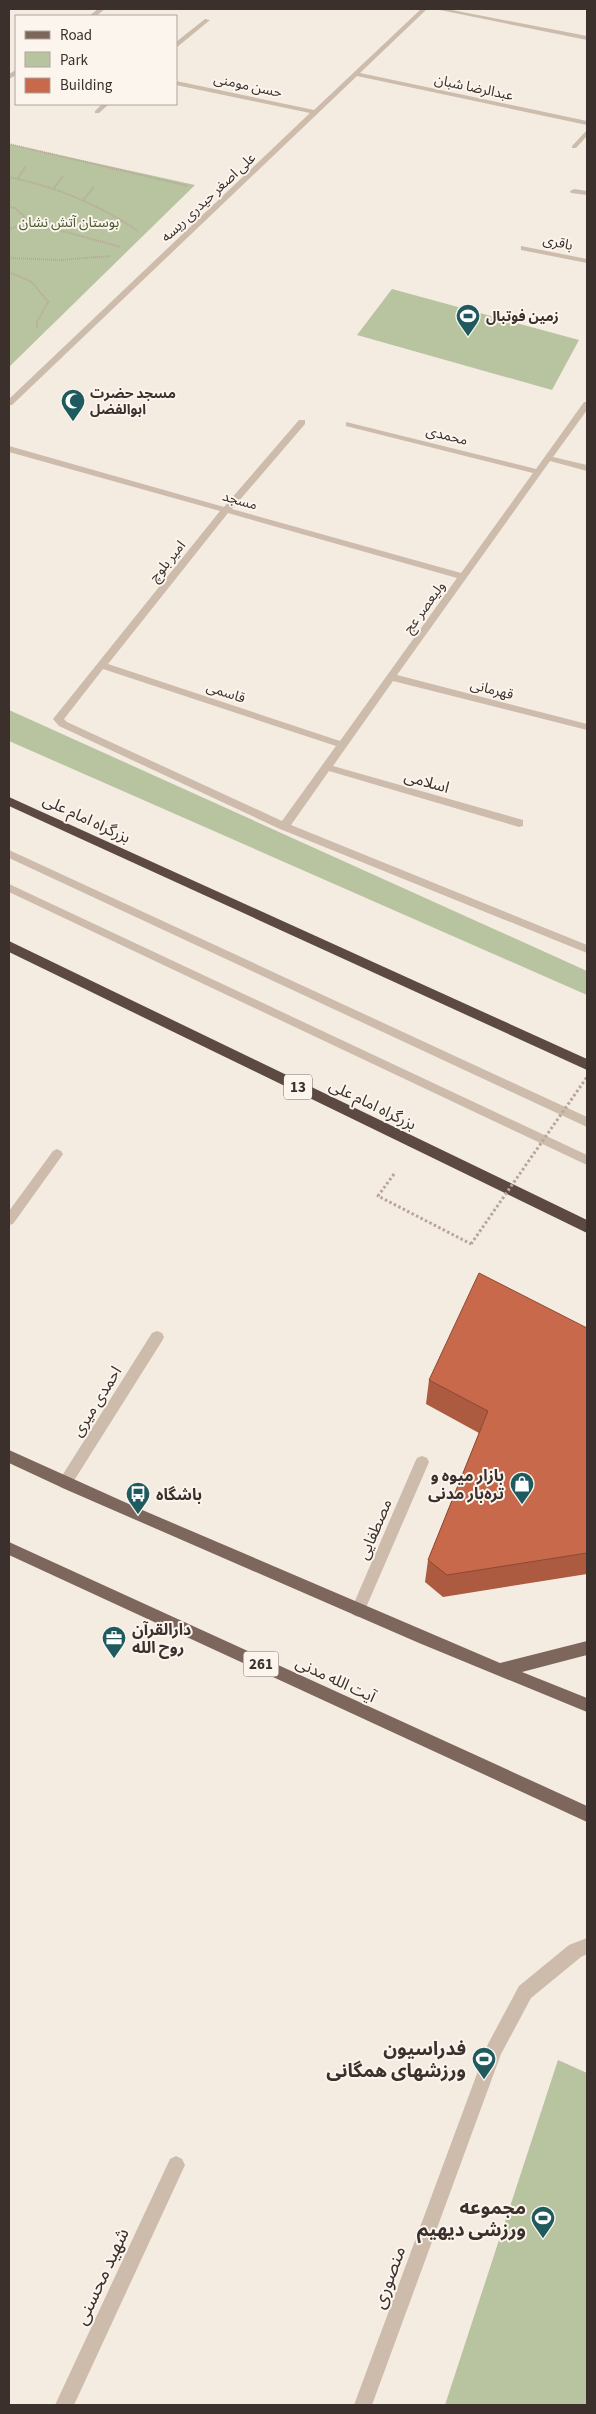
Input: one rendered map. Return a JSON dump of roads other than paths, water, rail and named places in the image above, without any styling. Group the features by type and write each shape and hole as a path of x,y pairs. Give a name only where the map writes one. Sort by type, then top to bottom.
{"highway":[{"name":"بزرگراه امام علی","path":"9,801 587,1065"},
{"name":"بزرگراه امام علی","path":"9,946 587,1227"}],"main road":[{"path":"9,1456 65,1483 358,1610 500,1670 587,1704"},
{"name":"آیت الله مدنی","path":"9,1548 587,1814"},
{"path":"500,1670 587,1648"}],"street":[{"name":"علی اصغر حیدری ریسه","path":"9,402 424,9"},
{"path":"438,9 587,38"},
{"path":"178,44 208,20"},
{"name":"عبدالرضا شبان","path":"355,74 587,124"},
{"name":"حسن مومنی","path":"178,83 315,112"},
{"path":"97,112 105,105"},
{"path":"574,147 587,132"},
{"path":"574,191 587,194"},
{"name":"باقری","path":"524,248 587,261"},
{"name":"ولیعصر عج","path":"284,826 587,404"},
{"name":"امیر بلوچ","path":"284,826 63,724 58,719 226,510 302,422"},
{"name":"محمدی","path":"349,424 538,472"},
{"name":"مسجد","path":"9,449 463,577"},
{"path":"548,458 587,468"},
{"name":"قاسمی","path":"101,665 342,746"},
{"name":"قهرمانی","path":"391,678 587,727"},
{"name":"اسلامی","path":"326,767 519,823"},
{"path":"284,826 587,949"},
{"path":"9,854 587,1122"},
{"path":"9,888 587,1160"},
{"path":"9,1220 57,1154"},
{"name":"احمدی میری","path":"65,1483 157,1336"},
{"name":"مصطفایی","path":"358,1610 422,1462"},
{"name":"منصوری","path":"363,2405 494,2050 524,1992 575,1951 587,1946"},
{"name":"شهید محسنی","path":"64,2405 176,2165"}],"place":[{"name":"زمین فوتبال","path":"468,337"},
{"name":"مسجد حضرت ابوالفضل","path":"73,422"},
{"name":"بازار میوه و تره‌بار مدنی","path":"522,1505"},
{"name":"باشگاه","path":"138,1515"},
{"name":"دارالقرآن روح الله","path":"114,1659"},
{"name":"فدراسیون ورزشهای همگانی","path":"484,2080"},
{"name":"مجموعه ورزشی دیهیم","path":"543,2239"}],"park label":[{"name":"بوستان آتش نشان","path":"69,222"}]}
